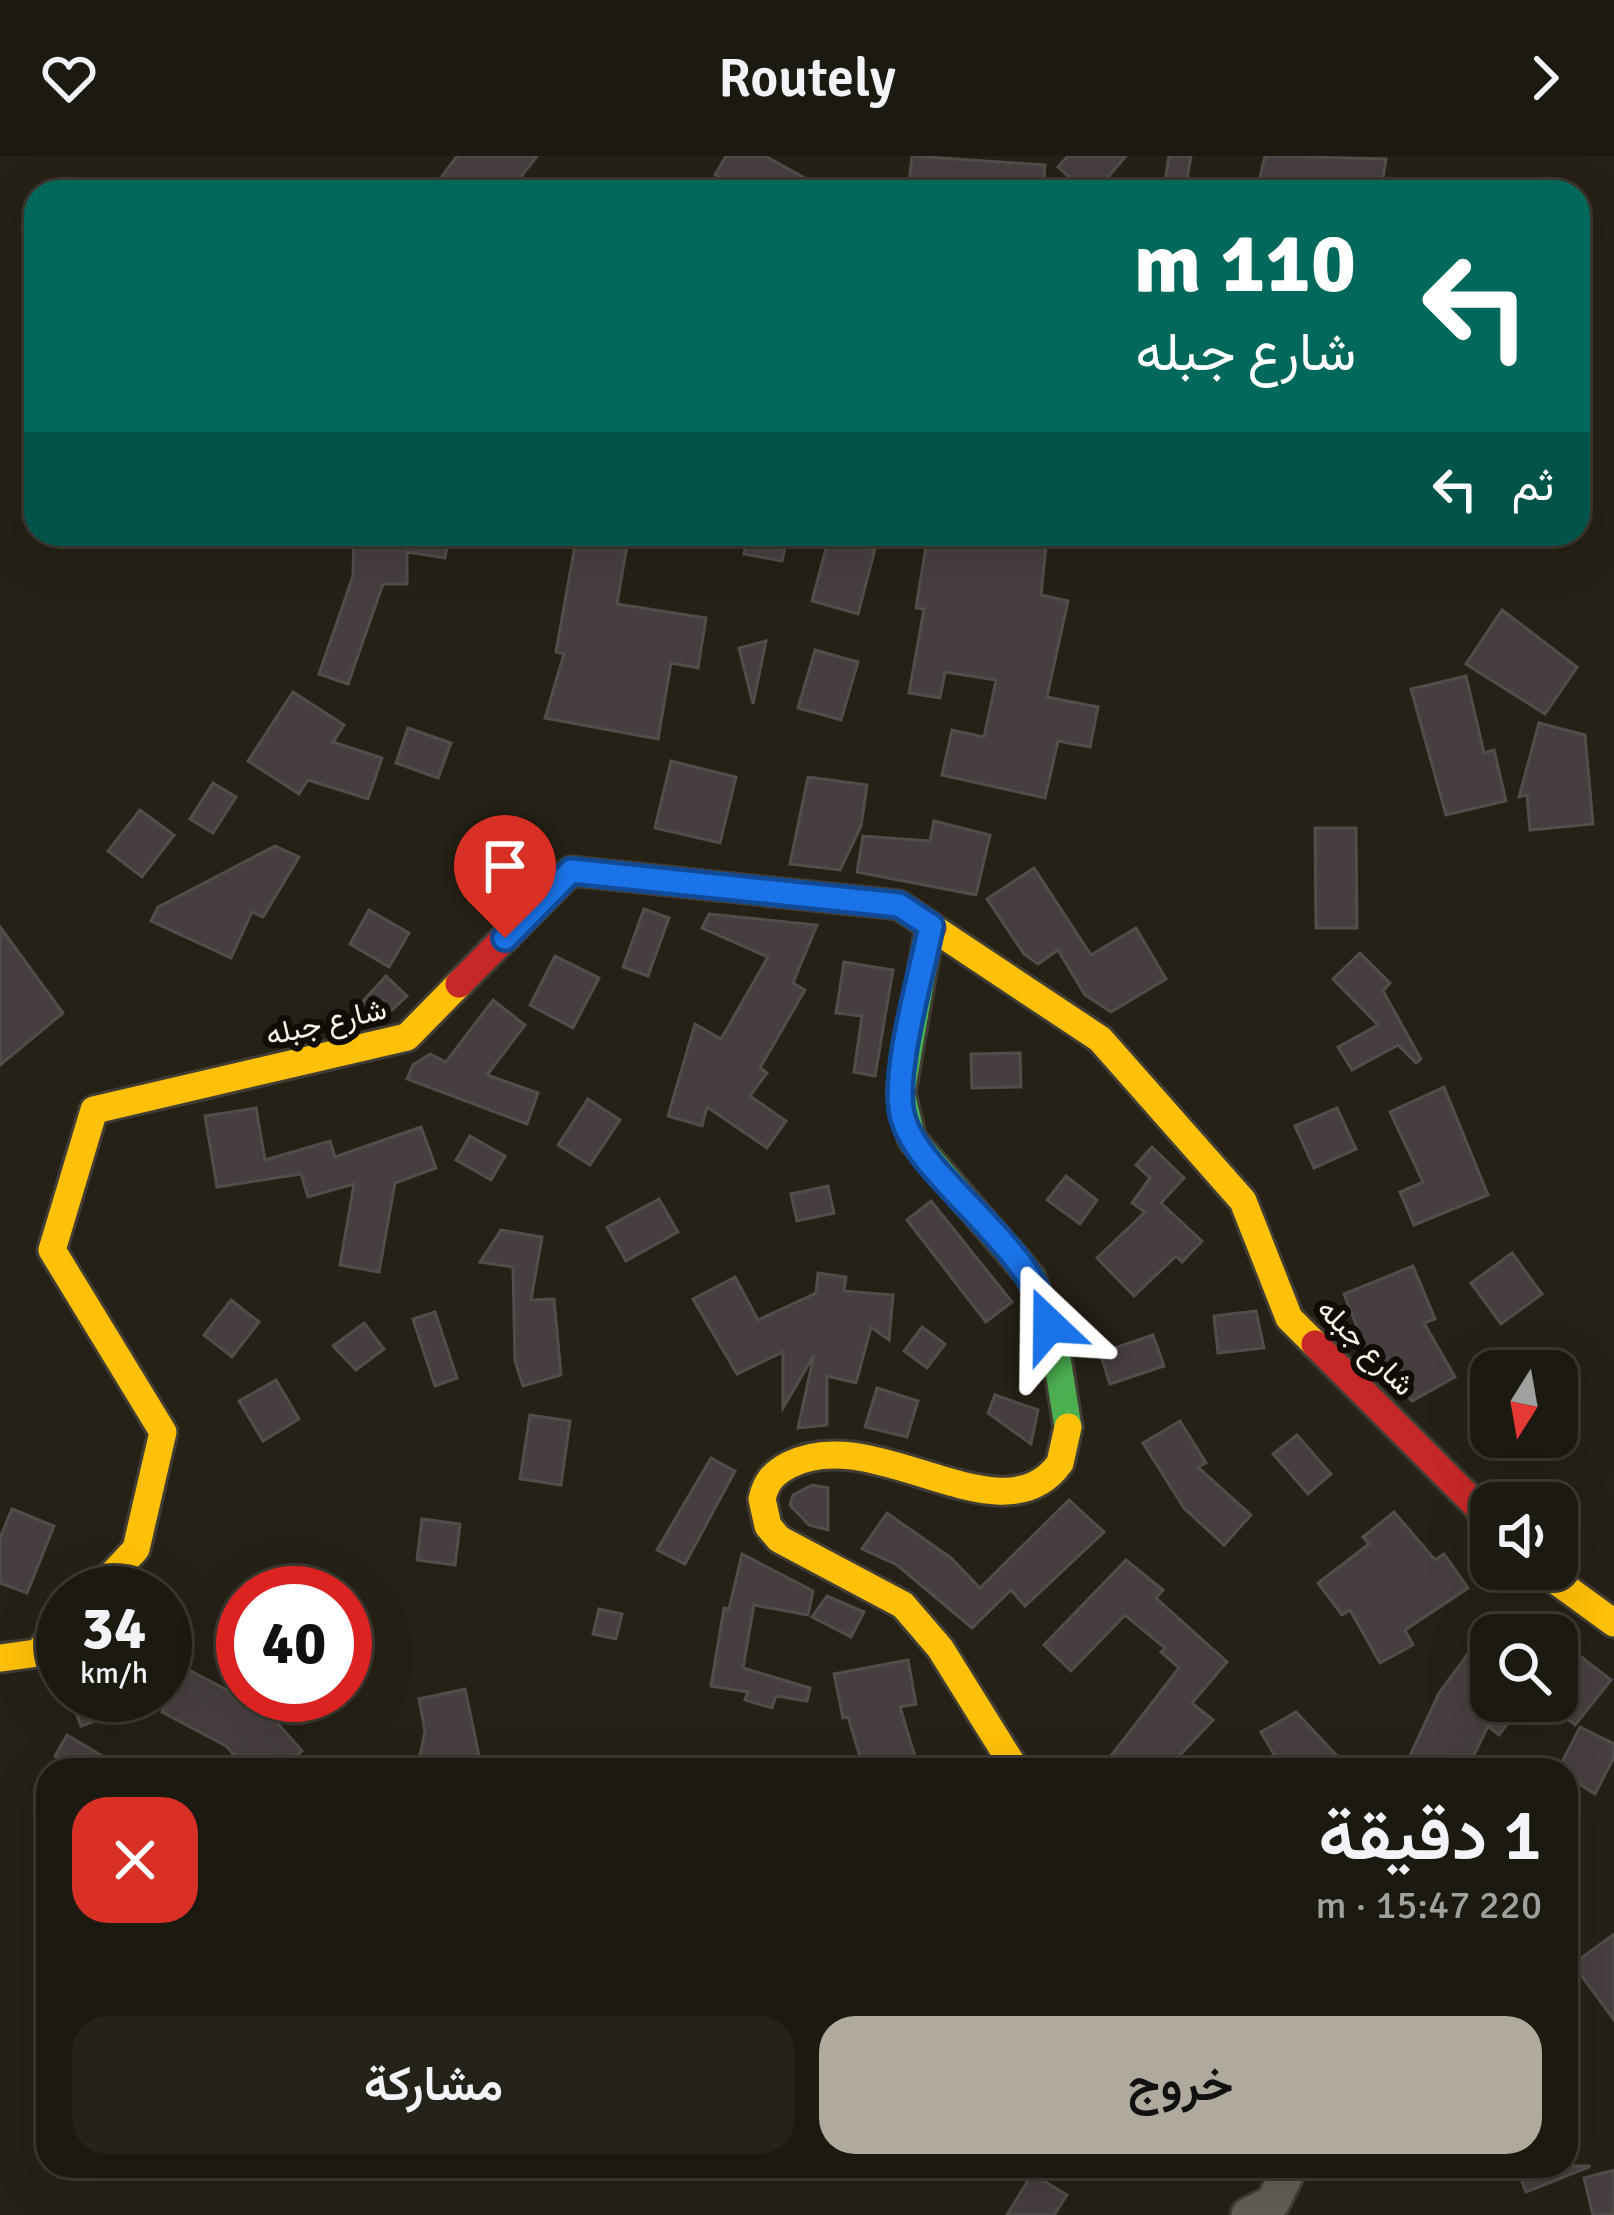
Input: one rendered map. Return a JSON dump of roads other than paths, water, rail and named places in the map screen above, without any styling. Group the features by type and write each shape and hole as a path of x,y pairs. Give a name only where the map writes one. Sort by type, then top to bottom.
{"main road":[{"name":"شارع جبله","path":"120,1566 136,1550 163,1432 52,1250 94,1110 407,1037 571,871 899,905 1100,1039 1243,1202 1289,1318 1470,1499"},
{"path":"931,926 901,1109 912,1138 1040,1293 1068,1431 1066,1449 1047,1479 1014,1492 885,1459 804,1456 771,1476 762,1494 762,1514 771,1532 787,1544 879,1588 918,1620 1008,1758"},
{"path":"1562,1590 1614,1623"},
{"path":"0,1658 36,1653"}],"street":[{"path":"1248,2215 1273,2202 1290,2178"}]}
